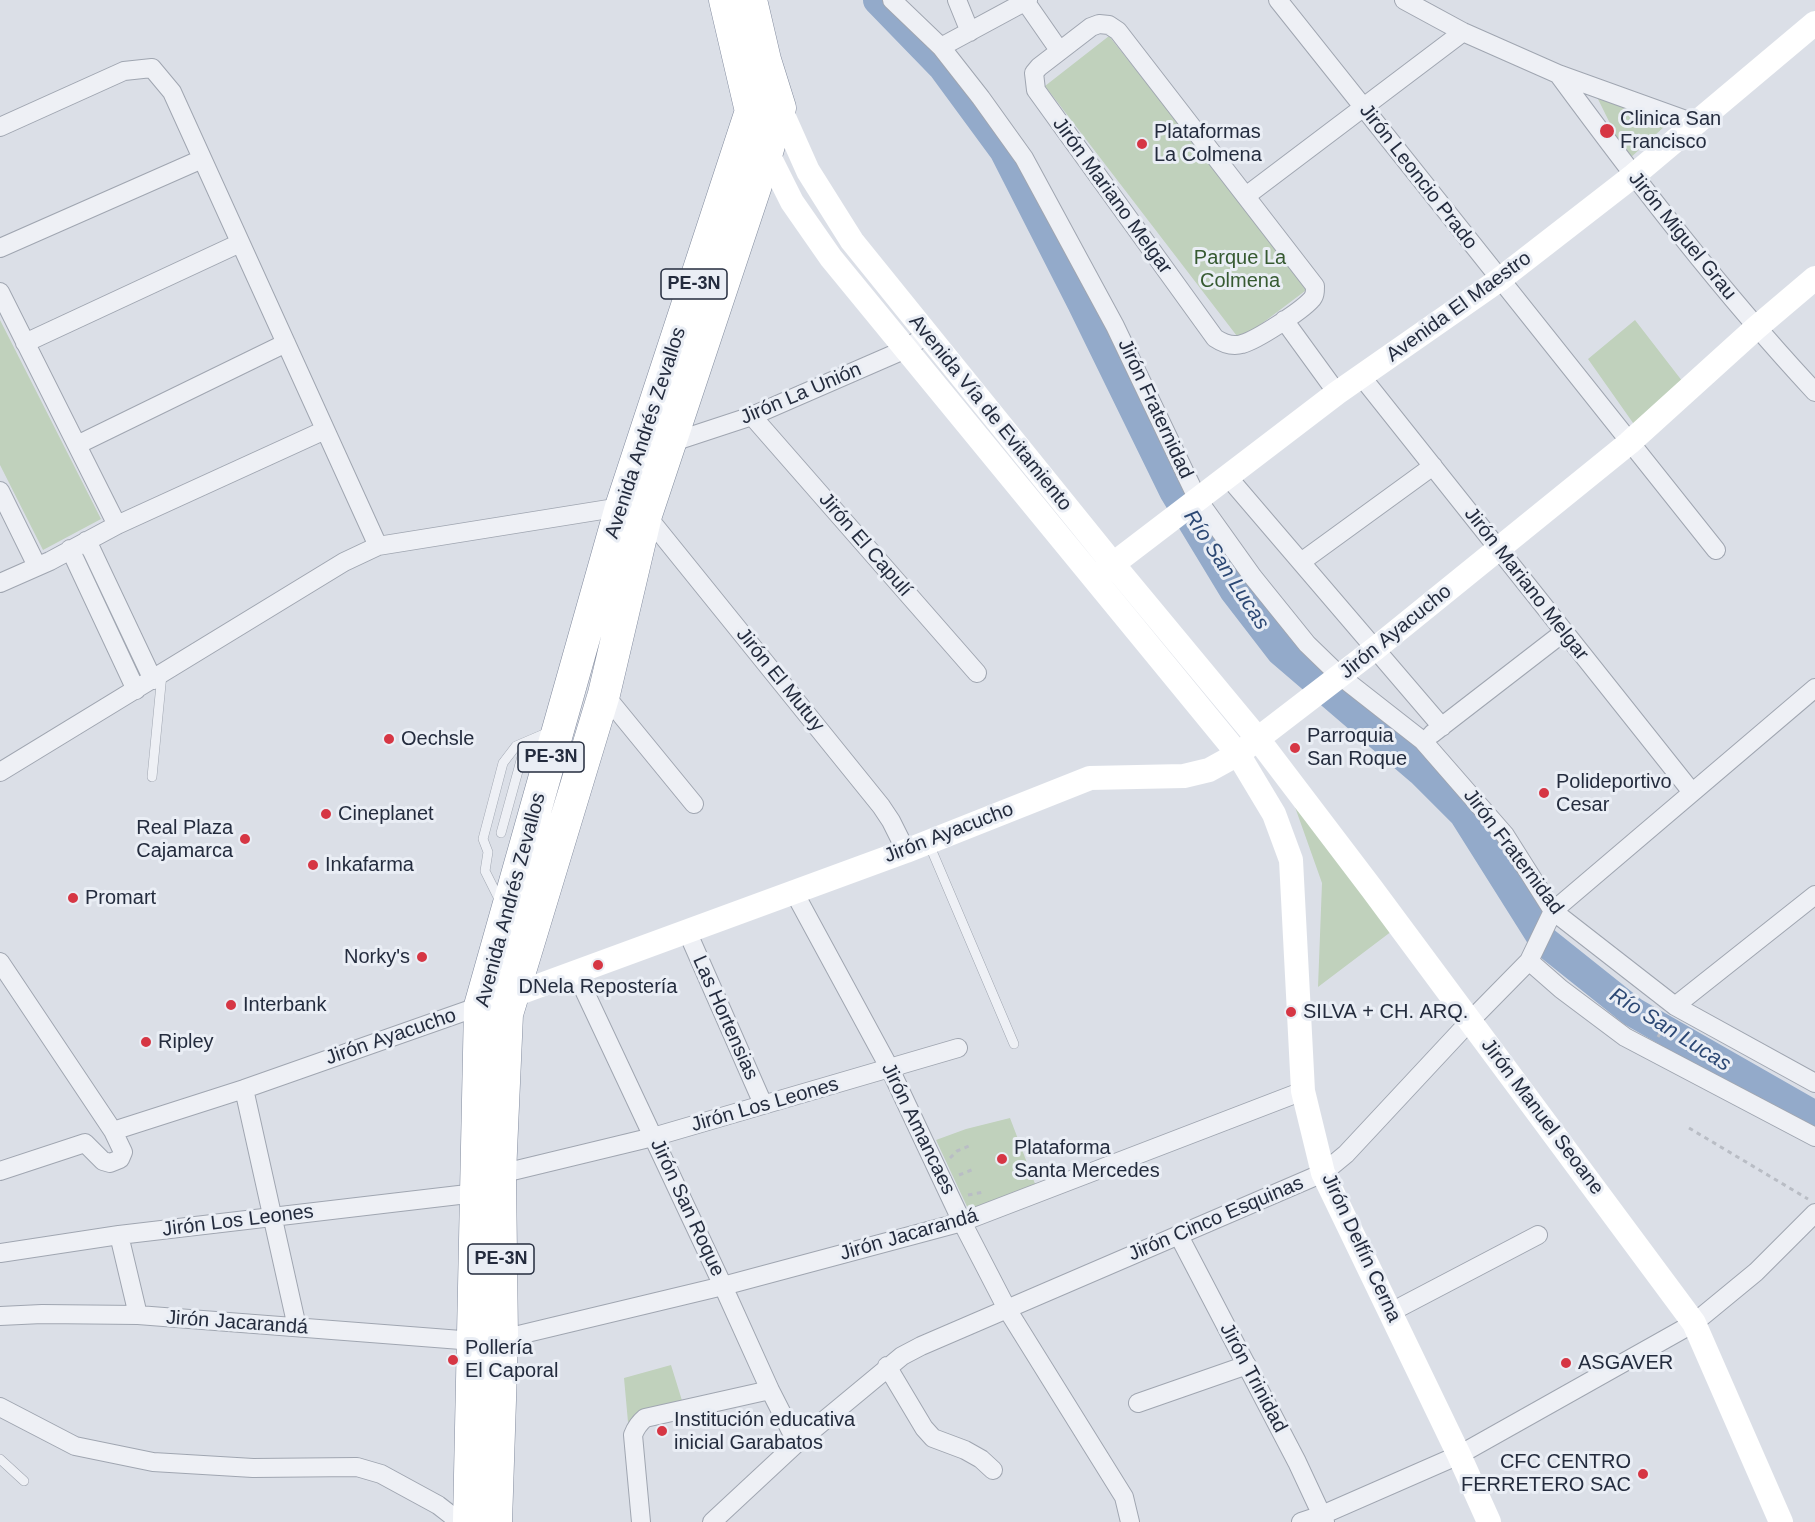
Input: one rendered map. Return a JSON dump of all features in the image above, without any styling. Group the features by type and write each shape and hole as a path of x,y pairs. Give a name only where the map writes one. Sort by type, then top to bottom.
{"highway":[{"path":"725,0 766,110 767,152"},
{"name":"Avenida Andrés Zevallos","path":"496,1522 488,1340 488,1184 480,1006 559,727 634,511 766,110 765,60 751,0"},
{"name":"Avenida Andrés Zevallos","path":"488,1184 507,1014 604,694 634,511 670,442 767,152"},
{"name":"Avenida Andrés Zevallos","path":"469,1522 488,1340"}],"street":[{"name":"Jirón Fraternidad","path":"892,0 941,47 981,98 1023,158 1115,326 1193,504 1307,644 1329,685 1423,741 1505,835 1550,918 1671,1014 1815,1083"},
{"path":"957,0 970,32"},
{"name":"Jirón Leoncio Prado","path":"1278,0 1716,550"},
{"name":"Jirón Miguel Grau","path":"1404,0 1463,32 1558,74 1694,123"},
{"path":"941,47 1027,1 1059,50"},
{"name":"Avenida El Maestro","path":"1093,579 1336,393 1499,280 1633,176 1815,23"},
{"name":"Jirón Mariano Melgar","path":"1099,24 1118,31 1246,196 1315,286 1315,294 1312,299 1284,320 1244,343 1224,344 1215,338 1036,90 1034,73 1059,50 1091,27 1099,24"},
{"path":"1246,196 1463,32"},
{"path":"0,127 124,71 152,68 172,92 378,546"},
{"name":"Jirón Miguel Grau","path":"1558,74 1633,176 1756,328 1815,392"},
{"name":"Avenida Vía de Evitamiento","path":"766,110 852,241 1113,564 1258,739"},
{"name":"Avenida Vía de Evitamiento","path":"767,152 792,202 831,258 1238,754"},
{"path":"0,249 202,159"},
{"path":"25,343 240,243"},
{"name":"Jirón Ayacucho","path":"113,1131 244,1089 576,973 917,846 1090,778 1184,776 1209,770 1238,754 1329,685 1499,549 1629,443 1815,278"},
{"path":"0,292 117,525"},
{"path":"1284,320 1336,393"},
{"name":"Jirón La Unión","path":"670,442 752,416 906,350 927,334"},
{"path":"77,445 285,343"},
{"name":"Jirón Mariano Melgar","path":"1361,376 1691,792"},
{"name":"Jirón El Capulí","path":"752,416 977,673"},
{"path":"0,583 117,525 325,430"},
{"path":"1300,562 1433,466"},
{"path":"1228,477 1442,726"},
{"path":"0,490 37,566"},
{"path":"0,772 344,562 378,546 634,511"},
{"name":"Jirón El Mutuy","path":"634,511 881,806 891,821 917,846"},
{"path":"78,545 92,551 158,677"},
{"path":"78,545 136,690"},
{"path":"1423,741 1564,632"},
{"name":"Jirón Cinco Esquinas","path":"712,1522 797,1443 887,1366 921,1346 1323,1173 1346,1154 1530,959 1550,918 1691,792 1815,688"},
{"path":"604,694 694,804"},
{"name":"Jirón Manuel Seoane","path":"1258,739 1694,1323 1781,1522"},
{"name":"Jirón Delfín Cerna","path":"1238,754 1274,814 1291,860 1303,1091 1323,1173 1489,1522"},
{"name":"Jirón Amancaes","path":"794,892 890,1069 962,1222 1007,1309 1124,1497 1130,1522"},
{"path":"1671,1014 1815,895"},
{"name":"Las Hortensias","path":"687,931 763,1104"},
{"path":"1530,959 1561,989 1625,1037 1815,1137"},
{"path":"0,962 113,1131 123,1152 120,1159 110,1163 103,1161 85,1143 0,1171"},
{"name":"Jirón San Roque","path":"576,973 770,1390 797,1443"},
{"name":"Jirón Los Leones","path":"0,1253 119,1235 272,1217 488,1184 958,1048"},
{"path":"244,1089 297,1327"},
{"name":"Jirón Jacarandá","path":"0,1316 138,1315 488,1340 723,1286 962,1222 1303,1091"},
{"path":"1301,1522 1323,1519 1459,1455 1694,1323 1756,1272 1815,1213"},
{"path":"119,1235 138,1315"},
{"path":"1391,1312 1538,1235"},
{"name":"Jirón Trinidad","path":"1179,1236 1247,1365 1323,1519"},
{"path":"1138,1403 1247,1365"},
{"path":"887,1366 924,1428 933,1438 965,1450 981,1459 993,1470"},
{"path":"641,1522 633,1435 640,1422 645,1418 770,1390"},
{"path":"0,1407 75,1446 153,1462 253,1468 357,1467 381,1474 438,1505 460,1522"}],"lane":[{"path":"152,777 158,677"},
{"path":"506,913 485,871 488,852 483,839 503,763 516,746 559,727"},
{"path":"501,833 526,742"},
{"path":"917,846 1014,1044"},
{"path":"0,1459 24,1481"}],"path":[{"path":"1657,1037 1671,1014"},
{"path":"1689,1128 1815,1203"},
{"path":"948,1161 957,1151 969,1146"},
{"path":"955,1177 974,1169"},
{"path":"963,1196 984,1192"}],"green space":[{"name":"Plataformas La Colmena","path":"1109,36 1309,288 1240,340 1045,86"},
{"path":"1597,97 1666,125 1628,160"},
{"path":"0,320 101,519 43,550 0,465"},
{"path":"1635,320 1686,386 1638,430 1588,359"},
{"path":"1295,807 1392,931 1318,987 1322,883"},
{"path":"1010,1118 1037,1189 970,1213 936,1140 966,1129"},
{"path":"671,1365 684,1407 628,1422 624,1378"}],"waterway":[{"name":"Río San Lucas","path":"878,0 943,67 1004,150 1174,491 1234,590 1281,651 1421,771 1464,814 1544,941 1633,1012 1815,1116"}],"place":[{"name":"Clinica San Francisco","path":"1607,131"},
{"name":"Plataformas La Colmena","path":"1142,144"},
{"name":"Oechsle","path":"389,739"},
{"name":"Parroquia San Roque","path":"1295,748"},
{"name":"Polideportivo Cesar","path":"1544,793"},
{"name":"Cineplanet","path":"326,814"},
{"name":"Real Plaza Cajamarca","path":"245,839"},
{"name":"Inkafarma","path":"313,865"},
{"name":"Promart","path":"73,898"},
{"name":"Norky's","path":"422,957"},
{"name":"DNela Repostería","path":"598,965"},
{"name":"Interbank","path":"231,1005"},
{"name":"SILVA + CH. ARQ.","path":"1291,1012"},
{"name":"Ripley","path":"146,1042"},
{"name":"Plataforma Santa Mercedes","path":"1002,1159"},
{"name":"Pollería El Caporal","path":"453,1360"},
{"name":"ASGAVER","path":"1566,1363"},
{"name":"Institución educativa inicial Garabatos","path":"662,1431"},
{"name":"CFC CENTRO FERRETERO SAC","path":"1643,1474"}],"park label":[{"name":"Parque La Colmena","path":"1240,270"}]}
